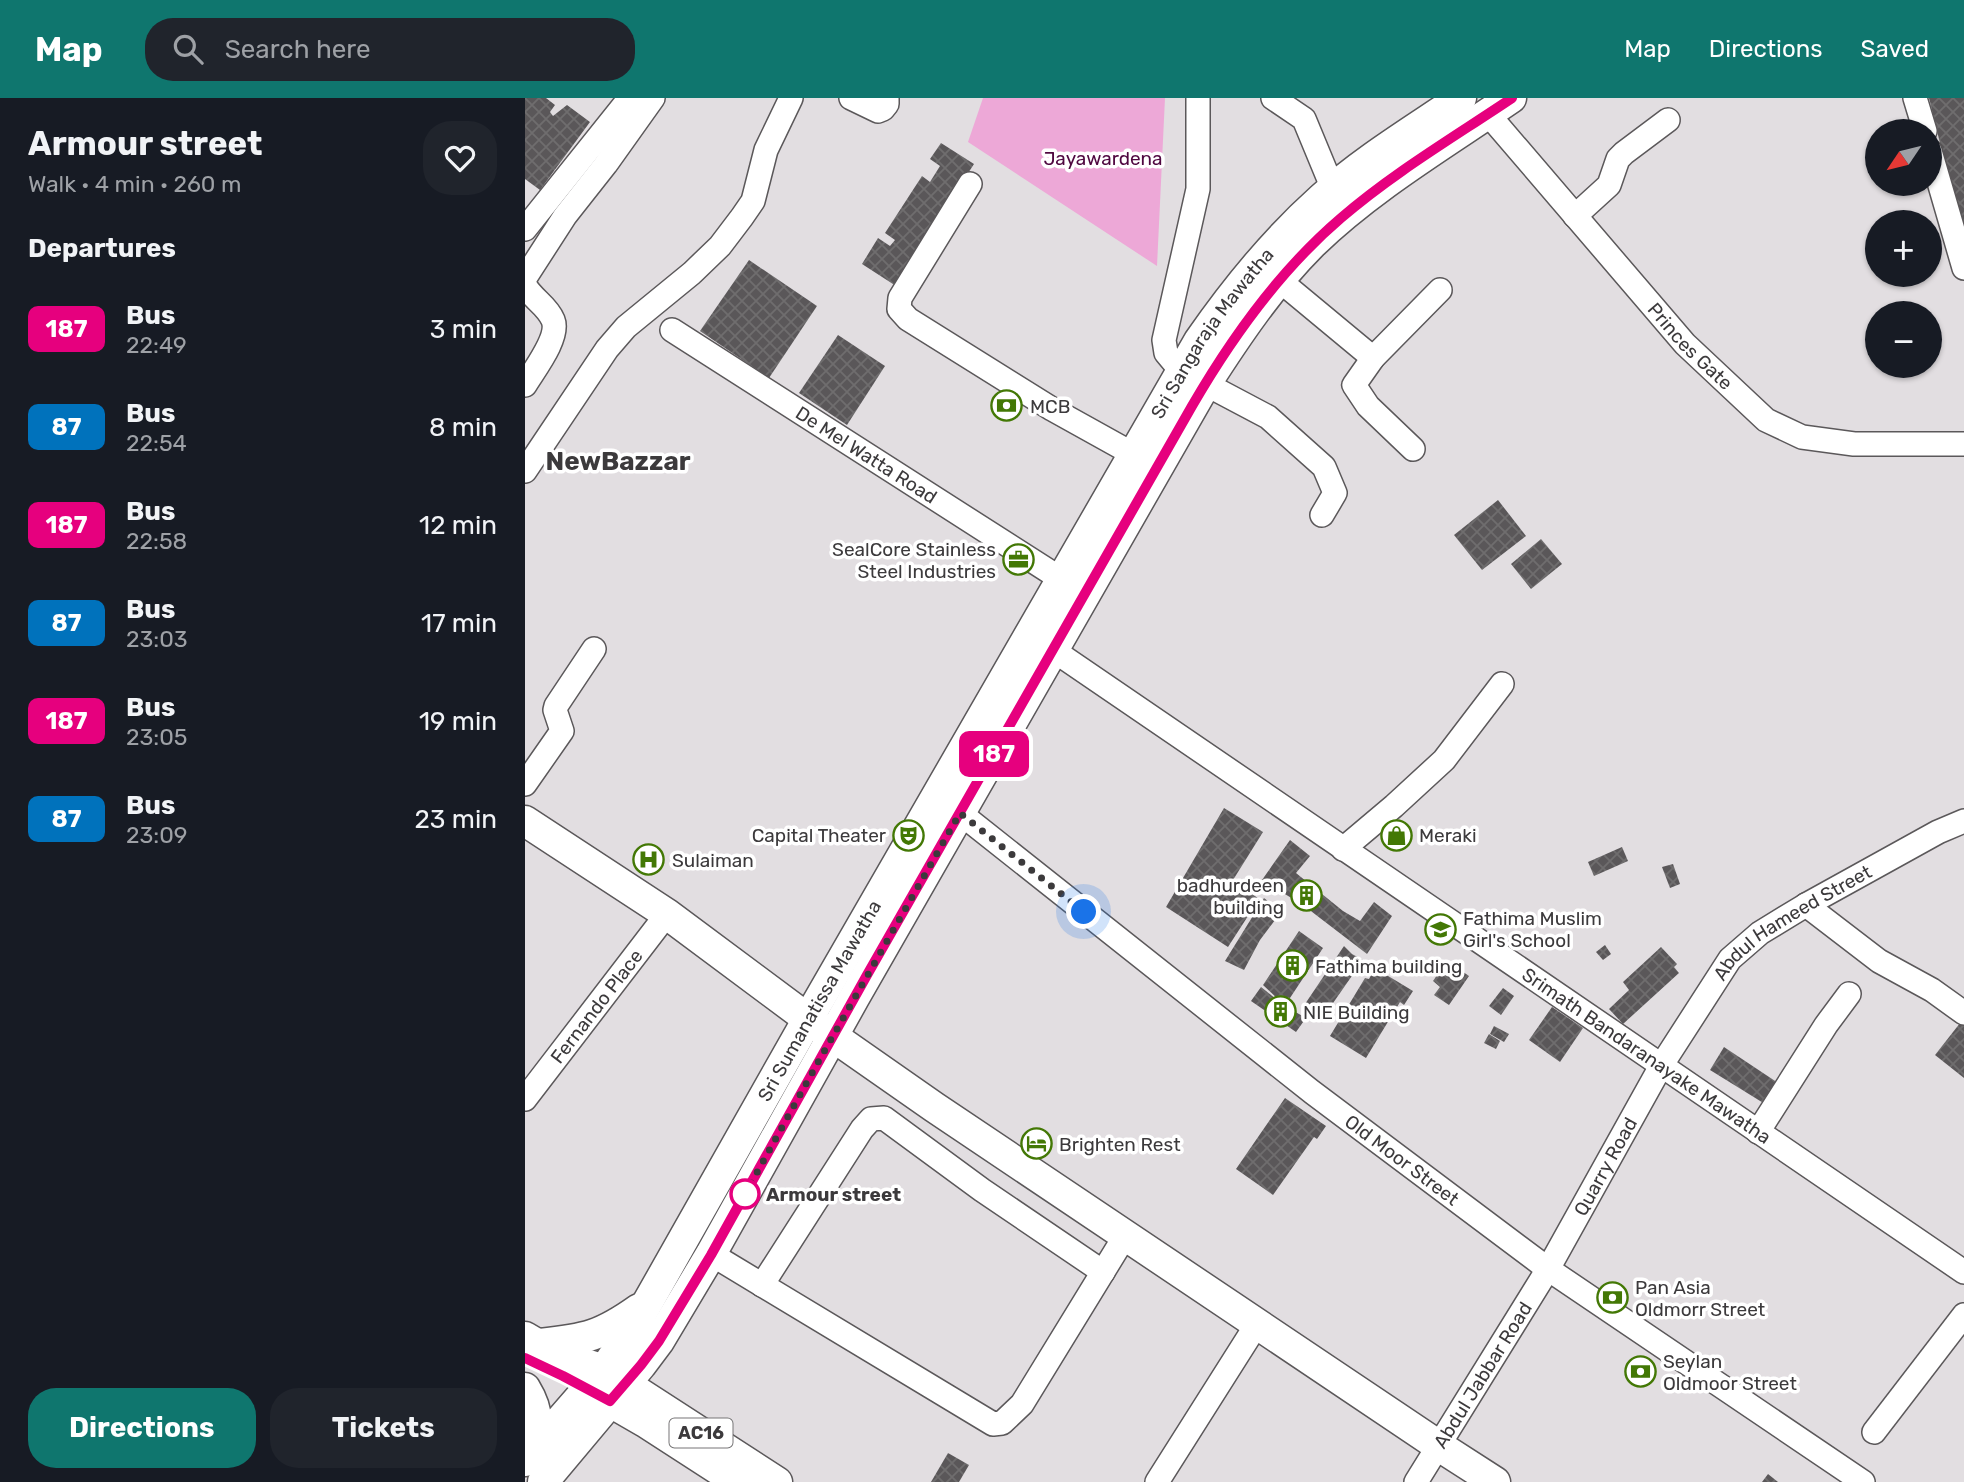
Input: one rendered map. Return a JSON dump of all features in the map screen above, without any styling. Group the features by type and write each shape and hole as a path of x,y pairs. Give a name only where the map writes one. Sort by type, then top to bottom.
{"main road":[{"name":"Sri Sangaraja Mawatha","path":"607,1386 659,1341 711,1255 832,1036 1053,650 1193,378 1228,300 1293,226 1333,189 1374,157 1461,98"},
{"name":"Sri Sangaraja Mawatha","path":"1032,629 1133,454 1193,378 1250,317 1279,280 1311,245 1342,217 1500,106"},
{"name":"Sri Sumanatissa Mawatha","path":"607,1386 619,1349 648,1303 1032,629"},
{"path":"525,821 667,914 808,1019 945,1114 1495,1482"},
{"path":"529,1346 588,1338 613,1327 648,1303"},
{"path":"529,1346 607,1386"},
{"path":"525,1459 607,1386"},
{"path":"543,1482 607,1386"},
{"name":"AC16","path":"607,1386 738,1482"},
{"name":"AC16","path":"607,1386 777,1482"},
{"path":"525,1388 535,1406 537,1424 525,1459"}],"street":[{"path":"525,278 565,216 653,98"},
{"path":"525,471 607,349 641,313 720,246 742,217 753,201 766,150 791,98"},
{"path":"851,98 878,111 887,104 887,98"},
{"path":"1198,98 1198,189 1164,341 1166,353 1193,378 1268,417 1324,467 1335,493 1322,515"},
{"path":"1273,98 1304,119 1333,189"},
{"path":"1915,98 1921,119"},
{"path":"525,229 629,99"},
{"name":"Princes Gate","path":"1500,106 1575,216 1685,344 1766,420 1802,437 1854,444 1964,444"},
{"path":"1575,216 1609,185 1618,159 1668,120"},
{"path":"970,184 899,299 899,309 908,319 1052,409 1133,454"},
{"path":"1943,196 1964,268"},
{"path":"1279,280 1373,358"},
{"path":"525,285 553,321 553,334 525,385"},
{"path":"1413,449 1368,406 1354,385 1373,358 1440,290"},
{"name":"De Mel Watta Road","path":"672,330 1061,579"},
{"path":"525,783 562,731 556,706 594,649"},
{"name":"Srimath Bandaranayake Mawatha","path":"1053,650 1964,1272"},
{"path":"1343,849 1444,760 1502,684"},
{"name":"Old Moor Street","path":"960,813 1312,1092 1548,1269 1863,1482"},
{"name":"Abdul Hameed Street","path":"1661,1066 1730,959 1760,933 1938,832 1964,821"},
{"path":"1806,905 1879,961 1932,990 1964,1013"},
{"name":"Fernando Place","path":"525,1099 667,914"},
{"path":"1758,1132 1826,1025 1849,994"},
{"name":"Quarry Road","path":"1548,1269 1661,1066"},
{"path":"762,1285 863,1129 871,1119 884,1118 982,1191 1103,1272"},
{"path":"711,1255 993,1424 1002,1423 1022,1404 1125,1236"},
{"name":"Abdul Jabbar Road","path":"1416,1482 1548,1269"},
{"path":"1874,1432 1964,1315"},
{"path":"1157,1482 1257,1324"}],"green space":[{"name":"Jayawardena","path":"983,98 1165,98 1157,266 968,142"}],"building":[{"path":"525,98 546,98 555,105 550,112 553,116 567,105 590,122 540,190 525,179"},
{"path":"1929,98 1964,98 1964,238 1943,156 1943,119 1934,119"},
{"path":"941,143 974,164 896,286 862,264 878,238 890,246 895,240 885,233 922,176 930,182 940,166 930,159"},
{"path":"749,260 817,306 769,378 700,331"},
{"path":"838,335 885,366 847,425 799,393"},
{"path":"1498,500 1526,536 1482,570 1454,535"},
{"path":"1541,539 1562,564 1531,589 1511,564"},
{"path":"1224,808 1263,832 1233,880 1259,899 1228,947 1166,907"},
{"name":"badhurdeen building","path":"1290,840 1310,856 1296,873 1343,911 1360,921 1374,902 1392,916 1367,954 1303,905 1262,880"},
{"path":"1622,847 1628,861 1594,876 1588,862"},
{"path":"1673,864 1680,884 1670,888 1662,867"},
{"path":"1264,898 1281,912 1260,940 1244,970 1225,961"},
{"name":"Fathima building","path":"1299,931 1323,948 1290,998 1285,997 1281,1002 1263,985"},
{"path":"1605,945 1611,954 1603,960 1596,952"},
{"path":"1344,946 1363,960 1324,1016 1305,1004"},
{"path":"1661,947 1677,964 1674,967 1679,973 1623,1024 1609,1009 1629,990 1623,982"},
{"path":"1447,961 1469,976 1449,1005 1434,995 1440,987 1433,981"},
{"path":"1375,968 1413,991 1404,1005 1400,1002 1366,1058 1330,1036 1365,978 1369,979"},
{"name":"NIE Building","path":"1261,987 1306,1018 1296,1032 1251,1001"},
{"path":"1503,988 1514,996 1501,1015 1489,1006"},
{"path":"1552,1007 1583,1028 1560,1062 1529,1040"},
{"path":"1964,1018 1964,1078 1935,1055"},
{"path":"1494,1026 1509,1034 1504,1042 1490,1034"},
{"path":"1489,1034 1500,1041 1496,1049 1484,1043"},
{"path":"1724,1047 1781,1085 1765,1104 1710,1070"},
{"path":"1285,1098 1326,1126 1317,1139 1314,1137 1273,1195 1236,1169"},
{"path":"948,1453 969,1465 959,1482 931,1482"},
{"path":"1768,1474 1778,1482 1762,1482"}],"bus line":[{"name":"187","path":"525,1358 610,1401 641,1365 659,1341 711,1255 867,975 1192,406 1250,317 1311,245 1342,217 1512,98"}],"place":[{"name":"MCB","path":"1007,406"},
{"name":"SealCore Stainless Steel Industries","path":"1019,560"},
{"name":"Capital Theater","path":"909,835"},
{"name":"Meraki","path":"1396,835"},
{"name":"Sulaiman","path":"649,860"},
{"name":"badhurdeen building","path":"1307,896"},
{"name":"Fathima Muslim Girl's School","path":"1440,929"},
{"name":"Fathima building","path":"1292,966"},
{"name":"NIE Building","path":"1280,1012"},
{"name":"Brighten Rest","path":"1036,1144"},
{"name":"Armour street","path":"745,1194"},
{"name":"Pan Asia Oldmorr Street","path":"1612,1298"},
{"name":"Seylan Oldmoor Street","path":"1640,1372"}],"district":[{"name":"NewBazzar","path":"618,461"}],"route":[{"path":"745,1194 960,813 1084,912"}]}
